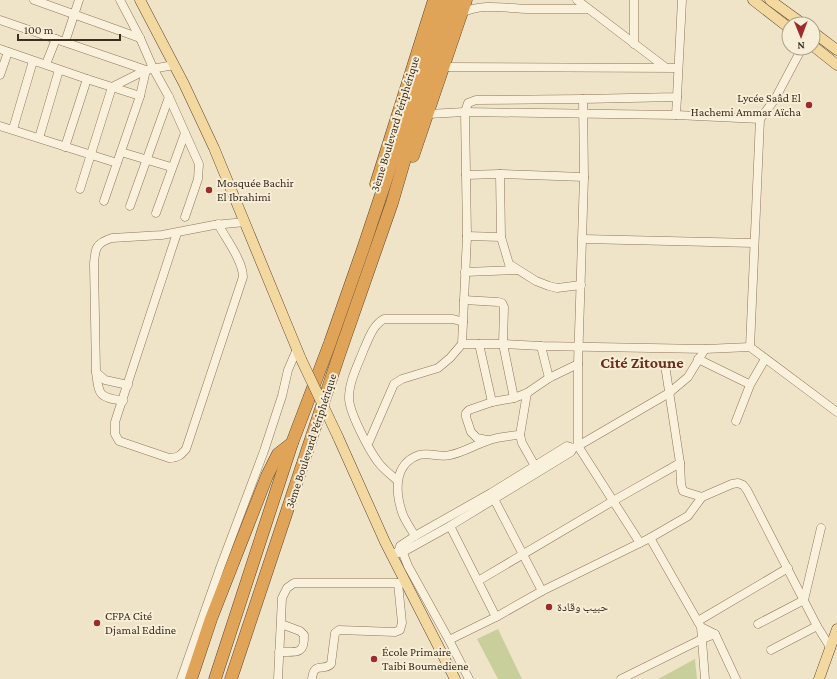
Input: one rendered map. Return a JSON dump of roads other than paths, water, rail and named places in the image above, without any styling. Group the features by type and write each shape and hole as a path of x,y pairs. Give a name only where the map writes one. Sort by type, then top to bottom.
{"highway":[{"name":"3ème Boulevard Périphérique","path":"363,249 367,218 377,180 434,0"},
{"path":"438,41 446,0"},
{"path":"438,41 456,0"},
{"name":"3ème Boulevard Périphérique","path":"392,203 408,170 466,0"},
{"name":"3ème Boulevard Périphérique","path":"215,679 292,443 330,343 438,41"},
{"name":"3ème Boulevard Périphérique","path":"231,679 339,355 392,203 438,41"},
{"path":"191,679 211,619 267,476 278,454 292,443"}],"main road":[{"path":"140,0 174,65 214,148 301,359 338,437 398,551 402,583 455,679"},
{"path":"753,0 781,22"},
{"path":"770,0 791,16"},
{"path":"821,38 837,50"},
{"path":"821,51 836,60"},
{"path":"819,679 837,629"}],"street":[{"path":"34,0 140,38"},
{"path":"65,42 79,0"},
{"path":"120,0 140,38 149,69 169,97 199,164 200,170 198,179 185,217"},
{"path":"577,0 665,67"},
{"path":"634,0 634,44"},
{"path":"676,115 682,0"},
{"path":"461,13 484,3 528,9 588,9"},
{"path":"0,20 149,69"},
{"path":"46,64 56,39"},
{"path":"0,75 4,50 59,70 140,96"},
{"path":"750,347 760,119 775,99 798,56"},
{"path":"13,129 33,60"},
{"path":"80,189 112,87 149,69 174,65"},
{"path":"444,66 678,68"},
{"path":"104,201 149,69"},
{"path":"39,138 59,70"},
{"path":"65,147 87,79"},
{"path":"130,206 169,97"},
{"path":"368,444 394,384 402,379 438,368 450,358 462,344 467,236 465,112 468,103 476,100 677,97"},
{"path":"583,99 583,238 575,447 640,543"},
{"path":"428,114 465,112 676,115 760,119"},
{"path":"0,126 117,162"},
{"path":"156,213 171,167 185,133"},
{"path":"120,152 171,167"},
{"path":"466,175 500,174 584,177"},
{"path":"500,174 501,237 509,264 536,282 557,288 581,285"},
{"path":"123,401 102,396 99,390 96,372 94,251 98,245 104,240 112,238 177,233 218,224 244,222"},
{"path":"177,233 115,422 115,434 119,441 169,458 176,458 186,449 243,277 239,262 218,224"},
{"path":"467,236 501,237"},
{"path":"583,238 754,243"},
{"path":"465,272 516,270"},
{"path":"464,300 502,303 504,307 503,344 514,398"},
{"path":"398,481 378,462 350,408 350,392 355,371 372,332 379,322 384,319 452,319 463,322"},
{"path":"462,344 705,349 750,347 837,412"},
{"path":"479,344 492,402"},
{"path":"541,346 549,378"},
{"path":"181,679 261,458 282,396 288,370 297,349"},
{"path":"398,551 415,536 493,496 571,452 575,447 669,393 688,377 705,349"},
{"path":"736,421 750,385 765,358"},
{"path":"698,359 747,383"},
{"path":"487,440 477,438 471,432 467,424 466,413 469,410 492,402 514,398 527,393 549,378 578,364"},
{"path":"665,365 683,490 702,497"},
{"path":"96,372 105,380 128,385"},
{"path":"527,393 520,435 522,443 535,466"},
{"path":"415,536 403,515 399,498 398,481 402,467 407,461 419,455 432,454 448,456 487,440 520,435"},
{"path":"398,551 450,526 535,466 567,446 575,447"},
{"path":"478,581 680,463"},
{"path":"449,640 496,617 542,591 650,538 688,516 702,497 732,484 738,483 743,485 747,490 817,626 830,647"},
{"path":"493,496 542,591"},
{"path":"450,526 496,617"},
{"path":"758,624 804,600 822,528"},
{"path":"650,538 700,624 706,679"},
{"path":"398,551 408,566 469,679"},
{"path":"700,624 788,568"},
{"path":"278,679 282,598 287,588 294,583 402,583 402,623 400,630 395,632 340,630 335,633 331,664 329,666 315,669 313,671 312,679"},
{"path":"279,652 297,652 302,649 304,644 304,635 300,631 281,624"},
{"path":"700,624 715,634 736,679"},
{"path":"771,650 817,626"},
{"path":"621,679 715,634"}],"place":[{"name":"Lycée Saâd El Hachemi Ammar Aïcha","path":"809,105"},
{"name":"Mosquée Bachir El Ibrahimi","path":"209,190"},
{"name":"حبيب وقادة","path":"549,607"},
{"name":"CFPA Cité Djamal Eddine","path":"97,623"},
{"name":"École Primaire Taibi Boumediene","path":"374,659"}],"district":[{"name":"Cité Zitoune","path":"642,362"}]}
